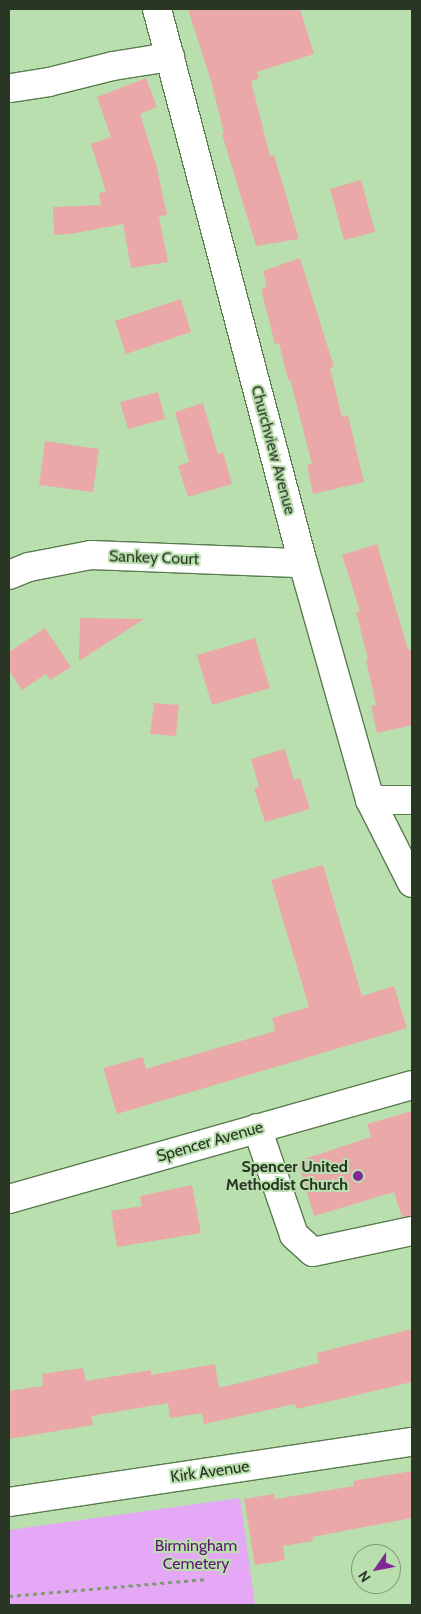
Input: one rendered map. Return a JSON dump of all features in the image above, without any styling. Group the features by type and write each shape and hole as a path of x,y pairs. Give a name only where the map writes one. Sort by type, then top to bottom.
{"street":[{"name":"Churchview Avenue","path":"157,9 303,563 370,800 412,883"},
{"path":"11,88 49,82 113,66 170,57"},
{"name":"Sankey Court","path":"9,575 29,567 91,555 303,563"},
{"path":"370,800 412,800"},
{"name":"Spencer Avenue","path":"9,1199 412,1085"},
{"path":"257,1128 294,1235 313,1252 412,1231"},
{"name":"Kirk Avenue","path":"9,1502 412,1442"}],"path":[{"path":"9,1596 206,1579"}],"green space":[{"name":"Birmingham Cemetery","path":"240,1498 255,1605 9,1605 9,1530"}],"building":[{"path":"188,9 300,9 314,54 257,72 259,78 251,81 270,156 274,155 299,239 256,246 222,134 224,133 211,81"},
{"path":"146,78 157,107 140,114 157,168 167,215 159,216 168,262 131,268 123,224 70,234 54,235 53,207 101,205 99,193 106,192 91,144 111,137 97,97"},
{"path":"361,180 375,232 344,240 330,189"},
{"path":"300,258 334,367 330,368 342,417 348,415 364,482 313,494 307,465 312,464 290,379 288,380 279,343 275,344 261,289 267,287 263,271"},
{"path":"181,299 191,332 126,354 115,321"},
{"path":"158,392 165,419 128,429 120,402"},
{"path":"203,403 218,454 223,452 232,484 188,497 178,466 189,462 175,412"},
{"path":"45,441 99,449 93,492 39,485"},
{"path":"377,544 408,650 412,649 412,725 377,733 371,706 376,705 366,660 368,659 356,612 360,611 342,555"},
{"path":"80,618 144,619 79,661"},
{"path":"45,628 71,667 50,680 46,674 22,690 9,670 9,652"},
{"path":"255,638 270,688 212,705 197,655"},
{"path":"154,703 179,705 176,736 150,734"},
{"path":"285,749 294,780 300,778 310,809 265,822 254,788 259,787 251,759"},
{"path":"323,865 362,996 394,986 407,1028 117,1114 103,1068 143,1057 146,1069 275,1031 272,1018 309,1007 271,880"},
{"name":"Spencer United Methodist Church","path":"412,1111 412,1216 402,1217 394,1192 314,1216 298,1161 371,1137 367,1124"},
{"path":"192,1185 201,1233 117,1247 111,1211 142,1206 140,1196"},
{"path":"412,1329 412,1382 297,1409 295,1404 204,1424 202,1413 170,1418 168,1403 91,1416 93,1425 9,1439 9,1391 43,1386 42,1374 83,1368 86,1381 151,1370 151,1375 215,1364 219,1388 319,1363 317,1353"},
{"path":"412,1471 412,1518 312,1537 313,1541 283,1546 285,1560 255,1565 244,1499 274,1494 275,1499 354,1486 353,1481"}],"place":[{"name":"Spencer United Methodist Church","path":"358,1176"}]}
